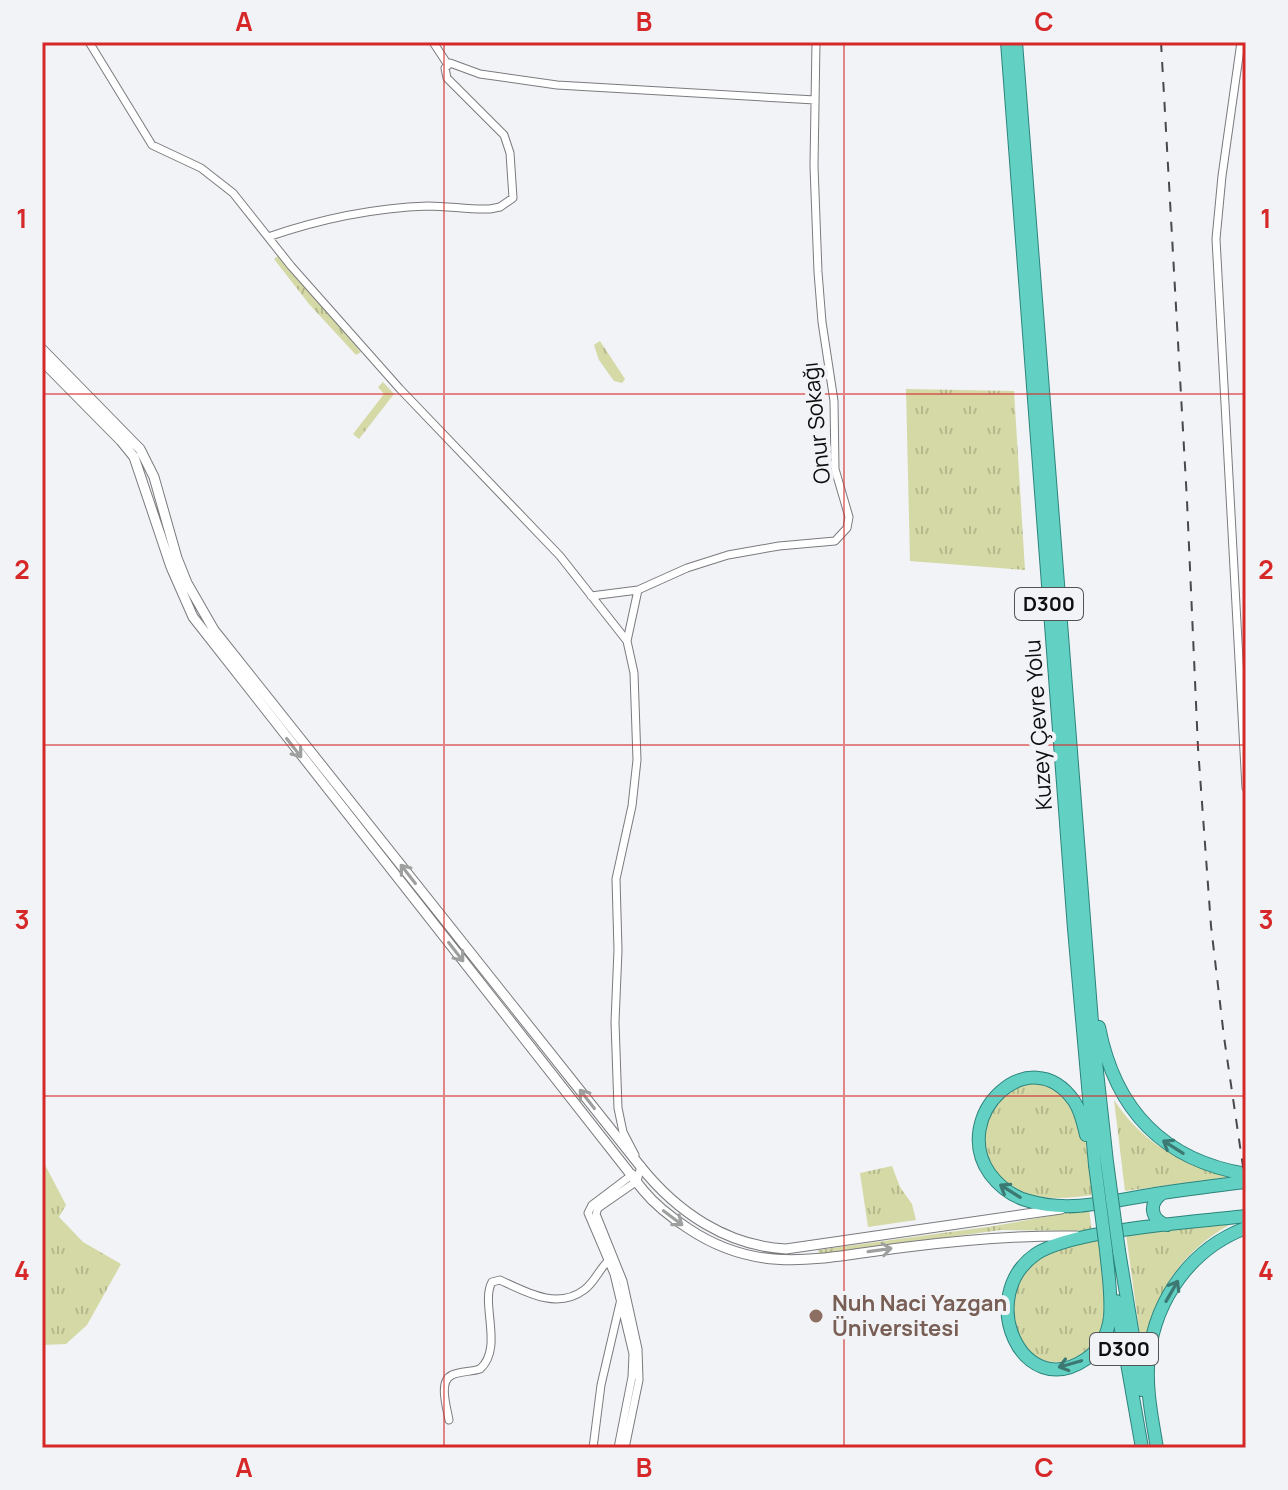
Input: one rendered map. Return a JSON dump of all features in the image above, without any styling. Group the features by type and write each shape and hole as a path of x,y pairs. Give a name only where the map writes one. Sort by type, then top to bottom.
{"highway":[{"name":"Kuzey Çevre Yolu","path":"1007,42 1071,899 1101,1164"},
{"name":"Kuzey Çevre Yolu","path":"1016,42 1101,1164"},
{"path":"1085,928 1103,1047 1108,1066 1123,1096 1151,1131 1174,1149 1203,1163 1246,1174"},
{"path":"1101,1164 1073,1099 1053,1083 1041,1079 1017,1080 998,1091 991,1100 982,1121 980,1144 986,1168 1010,1194 1030,1202 1084,1205 1246,1182"},
{"name":"D300","path":"1101,1164 1142,1448"},
{"path":"1163,1193 1155,1199 1153,1213 1159,1222 1169,1225"},
{"path":"1113,1251 1110,1320 1096,1351 1072,1366 1045,1368 1033,1362 1022,1353 1009,1328 1007,1313 1010,1285 1017,1273 1038,1253 1092,1236 1246,1216"},
{"path":"1155,1448 1148,1356 1159,1316 1174,1286 1192,1262 1215,1243 1246,1228"},
{"name":"D300","path":"1113,1251 1155,1448"}],"street":[{"path":"89,42 152,145 201,168 233,193 400,389 555,549 627,641"},
{"path":"433,42 448,65"},
{"name":"Onur Sokağı","path":"591,596 638,590 714,559 762,548 831,541 841,537 847,528 849,517 835,469 834,401 819,285 816,42"},
{"path":"1241,42 1216,239 1244,691 1246,788"},
{"path":"448,65 455,64 480,74 557,85 815,100"},
{"path":"268,237 308,223 352,214 427,206 490,209 500,207 513,198 510,153 504,135 447,78 445,70 448,65"},
{"path":"42,349 140,449 154,477 187,583 214,630 663,1192 700,1221 735,1239 778,1249 1002,1220 1084,1205"},
{"path":"42,361 134,457 171,567 193,617 655,1203 693,1232 738,1253 769,1261 816,1259 1017,1235 1092,1236"},
{"path":"638,590 627,641 634,673 637,760 632,806 619,859 616,889 618,950 615,1022 617,1100 623,1132 641,1167"},
{"path":"625,1448 639,1380 638,1349 623,1281 596,1214 598,1208 634,1178 641,1167"},
{"path":"618,1448 633,1369 631,1346 621,1297 609,1260 589,1219 589,1210 634,1178"},
{"path":"449,1420 444,1388 446,1380 453,1374 480,1369 489,1357 491,1327 488,1289 492,1282 500,1280 541,1298 565,1298 584,1290 609,1260"},
{"path":"593,1448 601,1385 621,1297"}],"green space":[{"path":"279,255 361,352 356,355 309,304 274,259"},
{"path":"600,341 625,379 622,383 614,381 599,360 594,345"},
{"path":"383,382 394,394 359,439 353,434 384,394 378,387"},
{"path":"906,389 1014,391 1025,570 910,561"},
{"path":"1018,1083 1050,1085 1072,1105 1084,1133 1094,1195 1050,1198 1023,1193 999,1177 990,1165 983,1150 986,1115"},
{"path":"1114,1100 1139,1131 1167,1151 1199,1165 1237,1176 1125,1191"},
{"path":"42,1159 66,1205 59,1217 83,1242 121,1264 87,1325 66,1344 42,1345"},
{"path":"892,1166 900,1187 912,1204 916,1220 868,1227 860,1173"},
{"path":"1089,1209 1092,1231 1001,1230 819,1255 818,1250 994,1226"},
{"path":"1239,1220 1206,1240 1171,1278 1159,1304 1145,1350 1142,1351 1126,1234"},
{"path":"1100,1240 1107,1311 1098,1337 1088,1350 1069,1360 1056,1362 1034,1355 1019,1338 1011,1315 1011,1302 1020,1278 1037,1259 1051,1250"}],"railway":[{"path":"1161,42 1198,748 1211,926 1246,1187"}],"place":[{"name":"Nuh Naci Yazgan Üniversitesi","path":"816,1316"}]}
